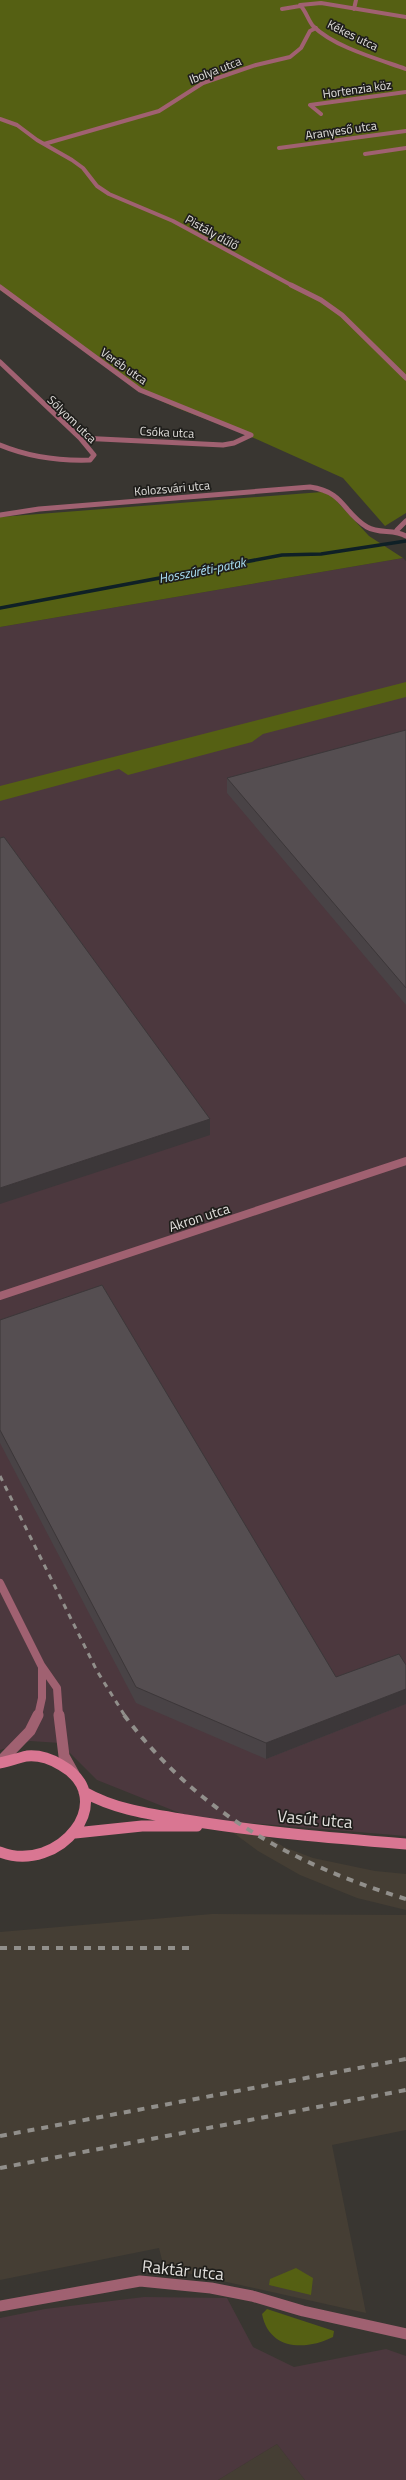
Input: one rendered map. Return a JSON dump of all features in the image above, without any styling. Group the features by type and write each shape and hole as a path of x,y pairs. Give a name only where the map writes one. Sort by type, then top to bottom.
{"street":[{"path":"354,9 356,0"},
{"name":"Kékes utca","path":"406,18 321,3 306,3 300,6 307,11 316,28 358,50 406,69"},
{"path":"282,9 300,6"},
{"name":"Ibolya utca","path":"44,144 159,111 202,83 243,69 290,57 301,48 310,31 316,28"},
{"name":"Hortenzia köz","path":"310,105 406,92"},
{"name":"Hortenzia köz","path":"306,101 321,114"},
{"name":"Pistály dűlő","path":"0,118 17,124 44,144 83,168 97,186 109,194 173,221 225,251 321,300 342,315 406,378"},
{"name":"Aranyeső utca","path":"279,148 406,132"},
{"path":"366,154 406,148"},
{"name":"Veréb utca","path":"0,287 140,390 251,435"},
{"name":"Sólyom utca","path":"0,362 80,438 94,455 90,460 70,461 40,457 0,445"},
{"name":"Csóka utca","path":"80,438 223,445 234,443 251,435"},
{"name":"Kolozsvári utca","path":"0,515 47,508 299,487 326,488 342,500 364,524 373,530 397,530"},
{"path":"406,521 397,530 406,536"},
{"name":"Akron utca","path":"0,1296 406,1161"},
{"path":"0,1583 41,1665 57,1688 60,1731 64,1756 84,1792 84,1814 74,1833 66,1843 42,1854 15,1856 1,1853"},
{"path":"0,1763 22,1742 36,1723 44,1687 41,1665"},
{"path":"0,1763 12,1758 38,1756 58,1761 74,1774"},
{"name":"Vasút utca","path":"84,1792 95,1799 123,1809 220,1826 406,1844"},
{"name":"Vasút utca","path":"74,1833 142,1826 220,1826"},
{"name":"Raktár utca","path":"0,2306 140,2281 211,2288 252,2296 360,2324 406,2334"}],"shaded area":[{"path":"403,558 406,561 406,1836 192,1818 97,1780 60,1743 30,1741 0,1750 0,627"},
{"path":"0,1467 216,1802 284,1847 313,1858 375,1871 406,1874 406,1910 357,1898 300,1875 258,1851 193,1803"},
{"path":"212,1914 406,1915 406,2130 332,2145 366,2313 164,2268 159,2248 0,2280 0,1932"},
{"path":"144,2297 227,2298 253,2347 294,2367 386,2349 406,2356 406,2480 305,2480 277,2444 218,2480 0,2480 0,2318 45,2309"},
{"path":"277,2444 305,2480 218,2480"}],"green space":[{"path":"0,0 406,0 406,513 385,526 343,478 245,434 177,408 137,390 0,290"},
{"path":"322,492 331,495 369,536 403,558 0,627 0,517"},
{"path":"406,682 406,697 263,734 252,742 128,775 119,769 0,801 0,786"},
{"path":"296,2268 313,2278 311,2295 269,2285 270,2279"},
{"path":"267,2309 334,2331 333,2337 322,2342 300,2345 280,2341 272,2335 266,2326 262,2314"}],"building":[{"path":"406,730 406,988 227,778"},
{"path":"4,837 210,1119 0,1188 0,838"},
{"path":"102,1285 336,1677 399,1654 406,1665 406,1689 266,1743 136,1687 0,1430 0,1320"}],"waterway":[{"name":"Hosszúréti-patak","path":"0,608 282,555 321,554 406,541"}],"railway":[{"path":"0,1476 97,1671 125,1716"},
{"path":"124,1715 152,1749 183,1780 215,1807 250,1830 286,1851 324,1869 364,1885 406,1899"},
{"path":"0,1948 191,1948"},
{"path":"0,2136 406,2059"},
{"path":"0,2168 406,2090"}]}
